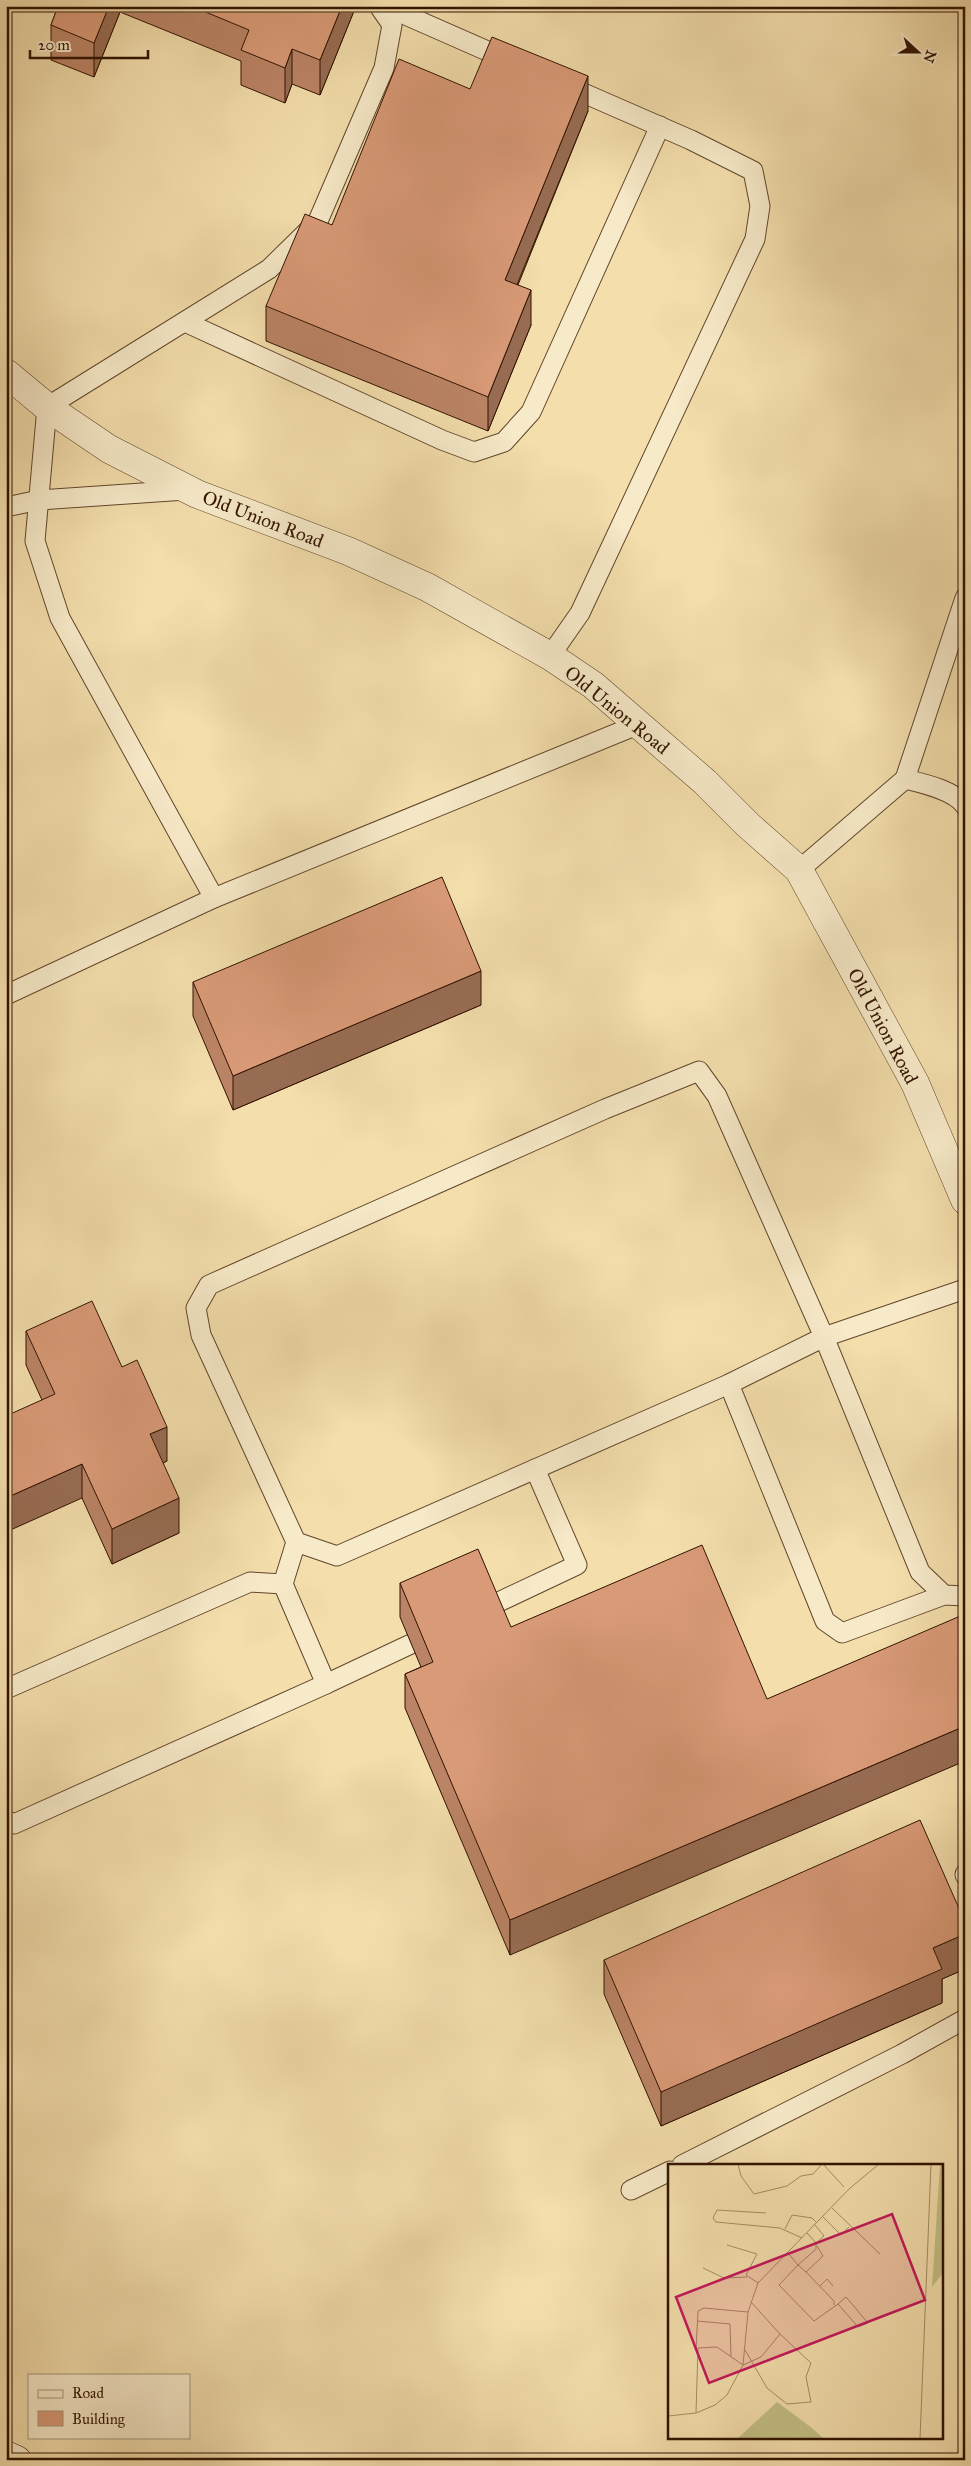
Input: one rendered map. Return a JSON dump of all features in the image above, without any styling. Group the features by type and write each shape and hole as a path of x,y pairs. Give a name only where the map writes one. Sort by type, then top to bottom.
{"street":[{"name":"Old Union Road","path":"6,373 47,407 109,448 188,489 348,551 427,587 550,656 593,685 705,782 748,825 799,870 915,1082 965,1200"},
{"path":"6,2455 17,2460"}],"lane":[{"path":"214,898 60,618 35,541 47,407 269,269 318,221 384,68 392,25 379,6"},
{"path":"385,6 527,68"},
{"path":"545,76 660,126 753,171 760,206 755,238 580,613 550,656"},
{"path":"185,322 433,436 474,452 504,442 531,412 660,126"},
{"path":"6,507 39,500 188,489"},
{"path":"799,870 905,779 965,598"},
{"path":"6,994 214,898 637,725"},
{"path":"905,779 928,784 961,800 965,806"},
{"path":"326,1684 283,1584 296,1542 201,1335 196,1308 209,1284 660,1085 699,1071 717,1096 824,1337 920,1572 944,1594"},
{"path":"296,1542 337,1556 729,1384 824,1337 965,1289"},
{"path":"729,1384 825,1621 842,1633 944,1594 965,1596"},
{"path":"488,1607 577,1565 535,1469"},
{"path":"6,1689 250,1582 283,1584"},
{"path":"6,1820 14,1824 411,1644"},
{"path":"684,2164 902,2054 965,2019"},
{"path":"631,2190 668,2172"}],"building":[{"path":"58,6 109,6 94,43 51,25"},
{"path":"191,6 342,6 320,60 292,49 285,68 241,50 249,30"},
{"path":"492,37 588,76 505,280 531,290 488,397 266,306 305,214 332,225 399,59 470,89"},
{"path":"442,877 481,971 233,1076 193,982"},
{"path":"92,1301 122,1367 137,1360 167,1427 150,1434 179,1498 112,1529 82,1464 6,1498 6,1416 55,1394 26,1331"},
{"path":"702,1545 767,1699 965,1614 965,1726 510,1920 405,1674 433,1662 400,1583 478,1549 511,1627"},
{"path":"920,1820 965,1922 965,1934 933,1948 942,1969 661,2092 604,1960"}]}
